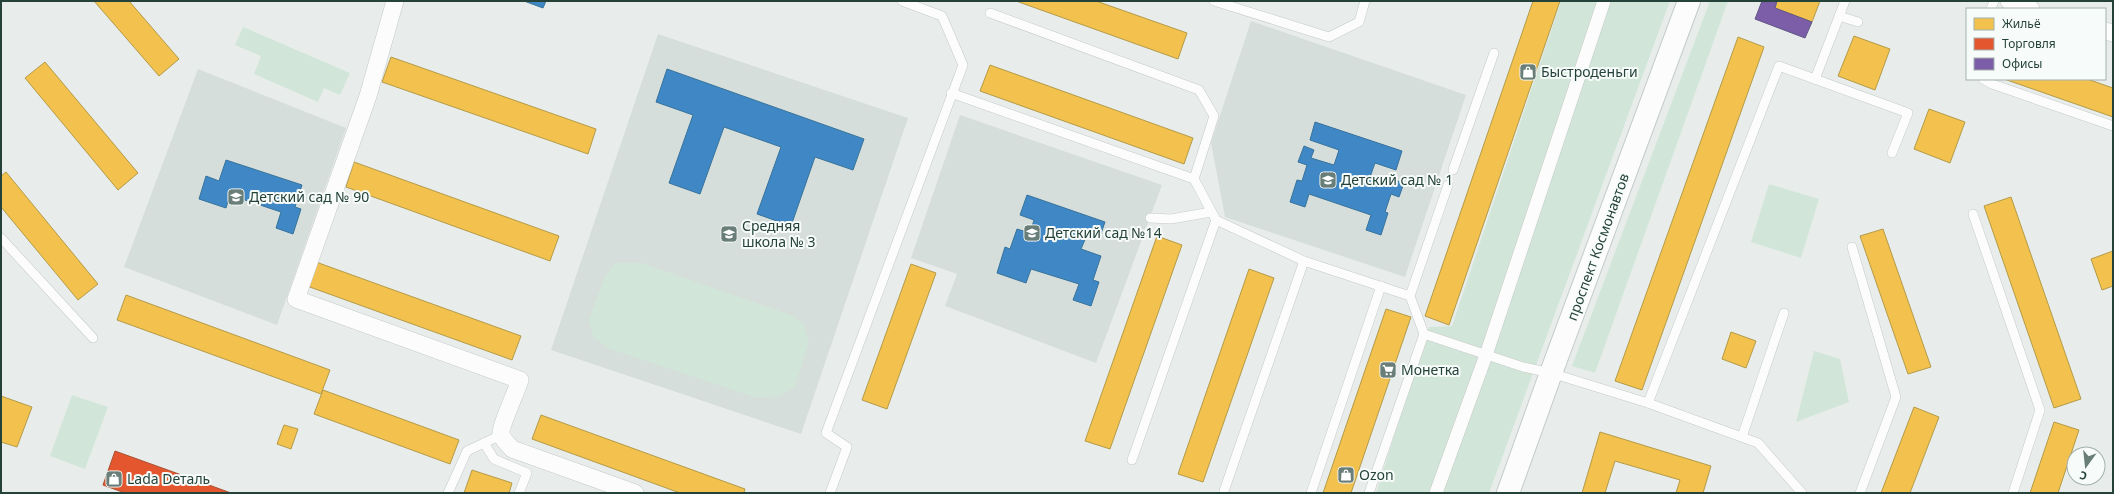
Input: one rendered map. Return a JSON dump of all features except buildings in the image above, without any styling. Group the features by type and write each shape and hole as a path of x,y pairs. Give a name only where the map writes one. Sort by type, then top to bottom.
{"main road":[{"name":"проспект Космонавтов","path":"1508,493 1689,1"}],"street":[{"path":"394,1 368,96 296,299 520,380 513,401 501,425 501,434 512,449 635,493"},
{"path":"1436,493 1486,355 1604,1"},
{"path":"2010,1 2028,8"}],"lane":[{"path":"830,493 848,447 826,433 951,93 963,65 942,16 902,1"},
{"path":"1214,1 1329,37 1359,22 1365,1"},
{"path":"1815,79 1845,1"},
{"path":"990,13 1199,90 1214,116 1194,179"},
{"path":"1839,16 1858,22"},
{"path":"1453,170 1494,53"},
{"path":"1648,403 1779,66 1908,113 1892,153"},
{"path":"1985,80 1992,84 2113,126"},
{"path":"951,93 1194,179 1216,220 1304,261 1410,296"},
{"path":"1369,493 1424,334 1410,296 1448,184"},
{"path":"1150,218 1171,219 1211,212"},
{"path":"1974,214 2040,410 2014,493"},
{"path":"1132,460 1216,220"},
{"path":"1,238 93,338"},
{"path":"1852,247 1896,397 1860,493"},
{"path":"1224,491 1304,261"},
{"path":"1311,493 1381,286"},
{"path":"1742,437 1784,313"},
{"path":"1424,334 1523,367 1551,373 1648,403 1758,443 1802,493"},
{"path":"448,493 467,450 501,434"},
{"path":"484,443 494,459 527,473 519,493"}],"shaded area":[{"name":"Детский сад № 1","path":"1251,21 1466,95 1405,277 1225,217 1211,143"},
{"name":"Средняя школа № 3","path":"658,34 908,118 801,434 551,350"},
{"name":"Детский сад № 90","path":"198,69 346,128 277,325 124,267"},
{"name":"Детский сад №14","path":"960,115 1162,185 1096,363 945,306 957,274 911,258"}],"green space":[{"path":"1561,1 1670,1 1489,493 1376,493 1429,327 1452,326"},
{"path":"1710,1 1728,1 1595,373 1572,366"},
{"path":"243,27 350,73 340,95 324,88 318,102 254,74 261,56 235,45"},
{"path":"1769,184 1819,199 1801,258 1751,242"},
{"path":"616,263 641,263 788,314 803,323 809,342 794,388 778,396 757,398 610,349 594,338 589,320 605,276"},
{"path":"1814,351 1840,359 1849,402 1796,422"},
{"path":"72,395 108,407 85,469 50,456"}],"place":[{"name":"Быстроденьги","path":"1528,72"},
{"name":"Детский сад № 1","path":"1328,180"},
{"name":"Детский сад № 90","path":"236,197"},
{"name":"Детский сад №14","path":"1032,233"},
{"name":"Средняя школа № 3","path":"729,234"},
{"name":"Монетка","path":"1388,370"},
{"name":"Ozon","path":"1346,475"},
{"name":"Lada Dеталь","path":"114,479"}]}
